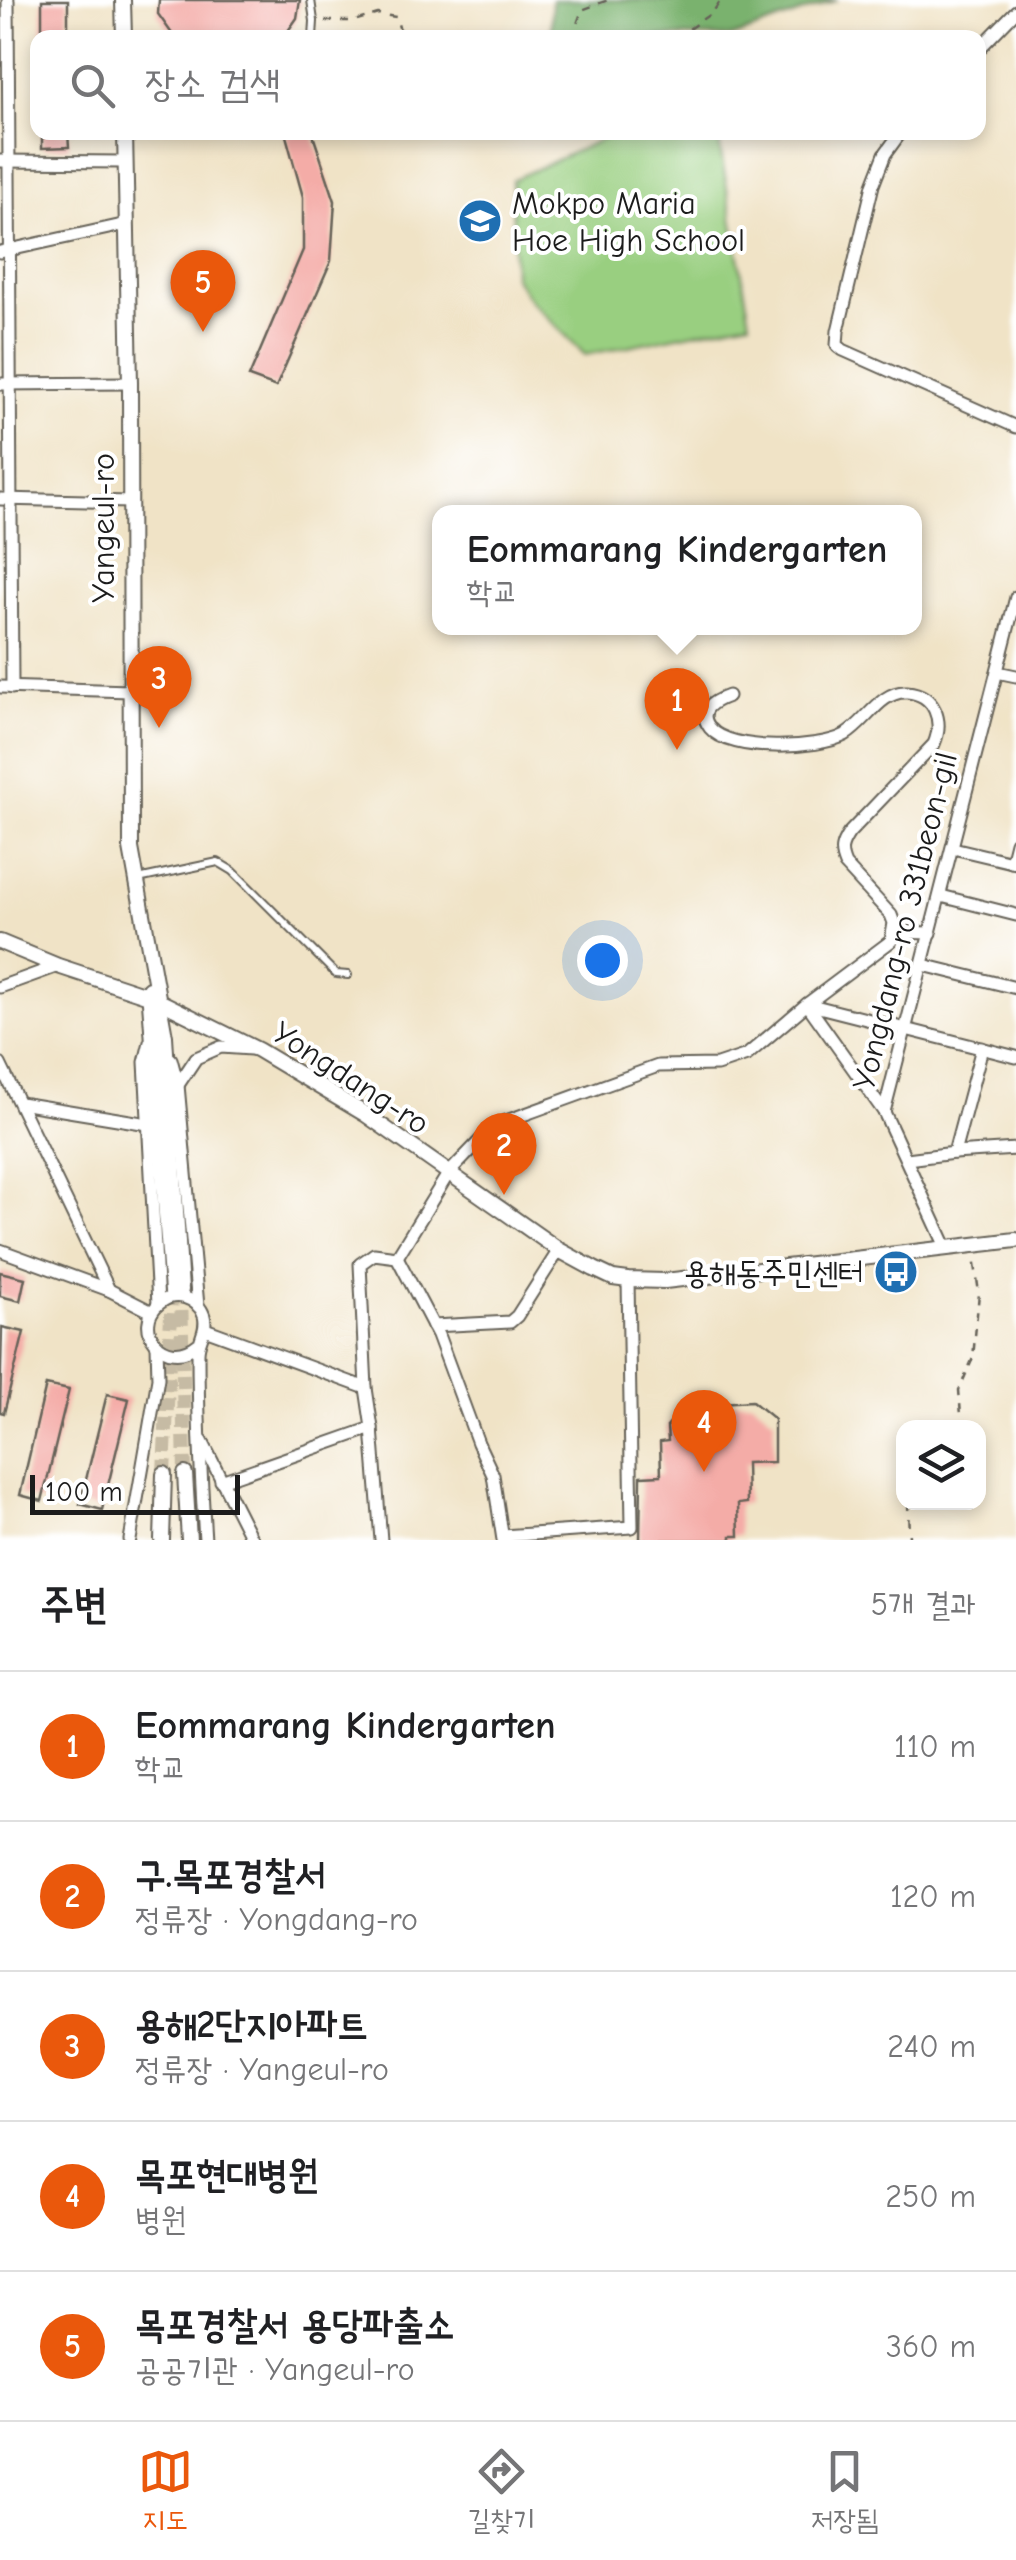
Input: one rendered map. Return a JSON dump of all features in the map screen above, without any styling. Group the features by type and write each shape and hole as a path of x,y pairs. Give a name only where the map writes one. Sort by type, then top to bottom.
{"street":[{"path":"8,0 4,161 6,688 130,691"},
{"path":"123,0 124,30"},
{"path":"986,42 1016,11"},
{"name":"Yangeul-ro","path":"125,140 131,848 159,1034 176,1291"},
{"path":"895,140 874,185 837,345 1016,427"},
{"path":"4,161 125,162"},
{"path":"5,251 127,224"},
{"path":"5,384 130,383"},
{"path":"6,499 130,502"},
{"name":"Yongdang-ro 331beon-gil","path":"947,1249 884,1112 1016,597"},
{"path":"997,672 1016,676"},
{"path":"398,1257 448,1174 495,1125 658,1066 717,1064 746,1054 891,941 891,915 845,865 841,846 934,744 938,729 932,704 916,693 900,692 882,701 853,730 838,738 778,746 740,742 710,728 706,708 728,696"},
{"path":"953,848 1014,862 1016,842"},
{"path":"941,896 1016,915"},
{"path":"893,932 931,933"},
{"name":"Yongdang-ro","path":"0,942 155,999 258,1050 366,1114 559,1250 602,1273 628,1280 665,1281 1016,1240"},
{"path":"923,965 1016,988"},
{"path":"0,988 58,966"},
{"path":"807,1004 1016,1057"},
{"path":"807,1004 884,1112"},
{"path":"159,1034 178,1085 198,1306"},
{"path":"130,1540 158,1378 158,1345 149,1326 155,1308 145,1062 159,1034"},
{"path":"178,1085 196,1058 221,1047 258,1050"},
{"path":"954,1153 982,1048"},
{"path":"0,1064 109,1290"},
{"path":"20,1103 148,1124"},
{"path":"907,1159 1016,1149"},
{"path":"0,1250 155,1308"},
{"path":"433,1326 510,1322 559,1250"},
{"path":"381,1540 366,1388 360,1264 374,1254 398,1257"},
{"path":"398,1257 433,1326 493,1475 503,1538 632,1527 628,1280"},
{"path":"155,1308 165,1299 182,1297 202,1312 205,1328 198,1344 198,1434 206,1540"},
{"path":"205,1328 366,1388"},
{"path":"158,1345 178,1353 198,1344"},
{"path":"220,1481 372,1428"},
{"path":"198,1434 252,1540"},
{"path":"162,1540 164,1474"},
{"path":"184,1474 189,1540"}],"lane":[{"path":"311,0 313,30"},
{"path":"137,879 218,862 233,872 336,974 348,975"}],"path":[{"path":"575,30 582,10 608,0"},
{"path":"687,30 713,12 721,0"},
{"path":"314,21 354,21 378,14 396,18 400,30"},
{"path":"961,1420 959,1390 973,1358 979,1292 972,1246"},
{"path":"908,1510 910,1540"}],"green space":[{"path":"552,0 837,0 753,30 551,30"},
{"path":"600,140 719,140 750,321 585,355 530,300 514,276 512,180"}],"building":[{"path":"42,0 68,0 68,30 42,30"},
{"path":"159,0 300,0 297,18 289,30 169,30 158,14"},
{"path":"42,140 69,140 69,147 42,148"},
{"path":"287,140 315,140 335,201 331,261 276,387 249,377 303,250 303,197"},
{"path":"0,1272 25,1278 20,1301 0,1296"},
{"path":"2,1327 24,1332 4,1413 0,1412"},
{"path":"46,1385 69,1390 42,1501 20,1495"},
{"path":"107,1394 129,1399 102,1510 80,1504"},
{"path":"752,1401 774,1419 774,1462 746,1463 747,1503 738,1504 739,1536 731,1536 731,1540 640,1540 641,1476 661,1475 660,1442 668,1441 667,1427 686,1405"}],"tunnel":[{"path":"181,1290 185,1474"},
{"path":"164,1474 172,1292"}],"place":[{"name":"Mokpo Maria Hoe High School","path":"480,221"},
{"name":"목포경찰서 용당파출소","path":"203,332"},
{"name":"용해2단지아파트","path":"159,728"},
{"name":"Eommarang Kindergarten","path":"677,750"},
{"name":"구.목포경찰서","path":"504,1195"},
{"name":"용해동주민센터","path":"896,1272"},
{"name":"목포현대병원","path":"704,1472"}]}
